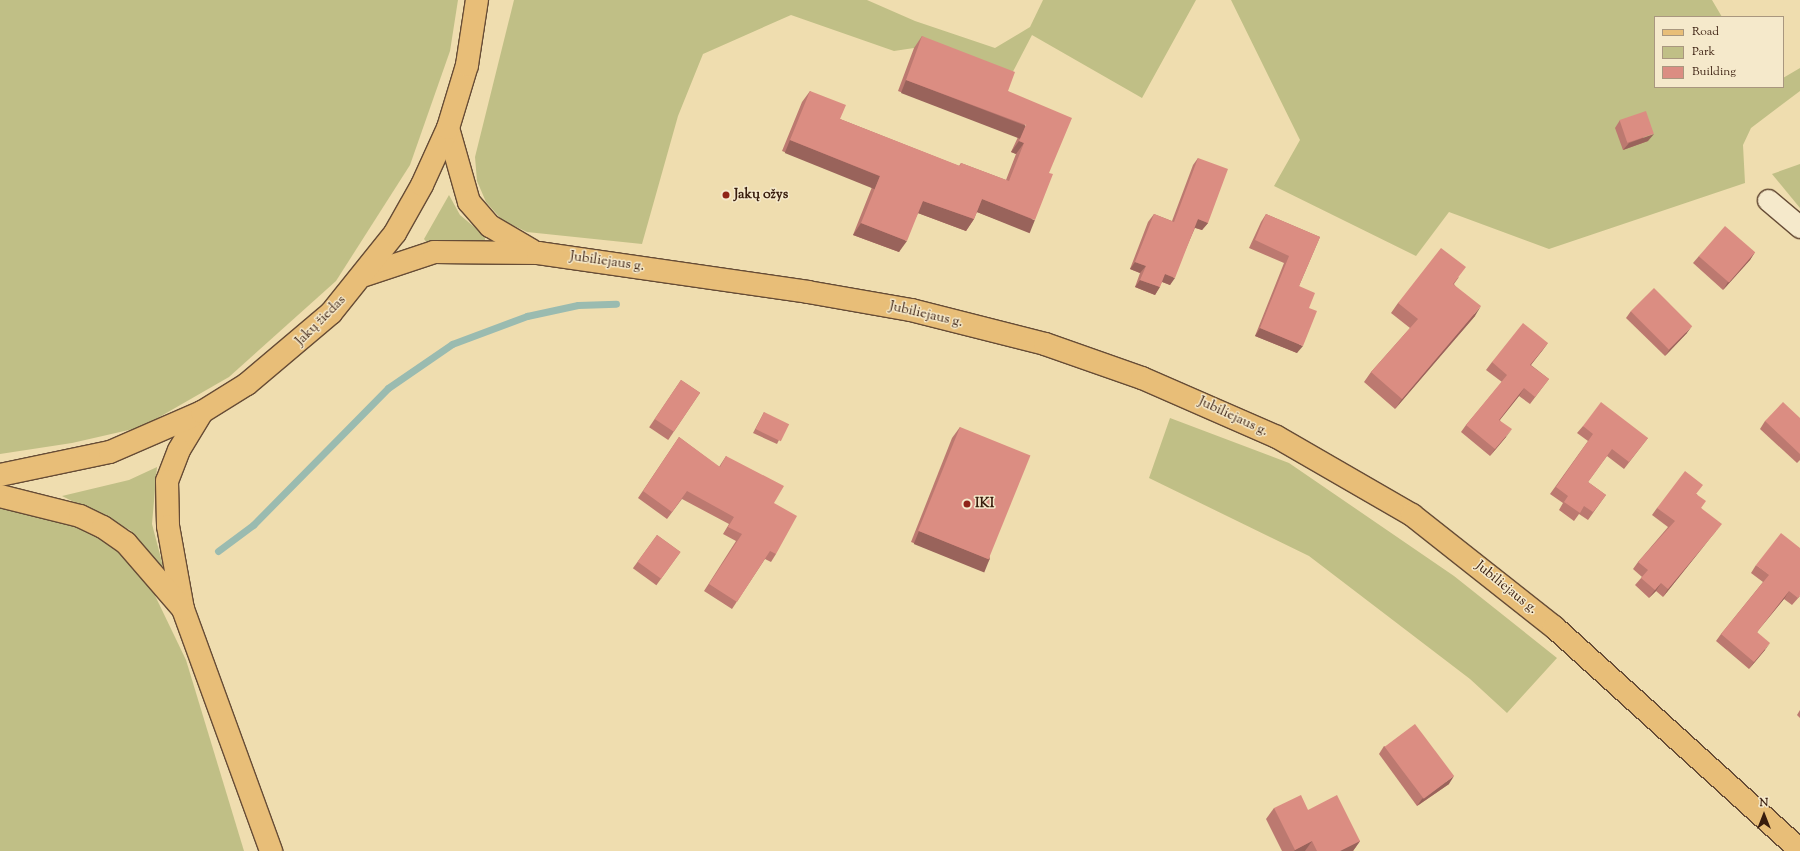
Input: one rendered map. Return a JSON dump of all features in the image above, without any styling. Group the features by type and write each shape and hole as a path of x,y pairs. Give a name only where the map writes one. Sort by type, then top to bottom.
{"main road":[{"name":"Jakų žiedas","path":"0,475 110,452 202,412 247,384 292,350 365,275 422,185 448,128 467,65 480,6"},
{"path":"448,128 469,202 490,226 538,253"},
{"path":"365,275 434,252 538,253"},
{"name":"Jubiliejaus g.","path":"538,253 808,292 911,310 1002,333 1142,378 1277,437 1412,515 1483,568 1611,677 1800,850"},
{"path":"202,412 179,450 167,481 166,508 183,609 272,851"},
{"path":"0,496 80,516 104,527 126,543 183,609"}],"street":[{"path":"1768,200 1800,227"}],"green space":[{"path":"0,0 458,0 450,51 410,165 336,281 229,377 142,427 72,443 0,454"},
{"path":"514,0 867,0 915,21 995,48 1030,27 1043,0 1196,0 1142,98 1032,35 1007,83 914,48 894,51 791,15 703,54 678,116 642,244 527,232 502,220 486,202 477,181 475,157"},
{"path":"1231,0 1712,0 1721,16 1654,16 1654,88 1784,88 1784,77 1800,68 1800,91 1751,128 1743,145 1745,183 1549,249 1449,212 1416,256 1274,186 1300,140"},
{"path":"1800,164 1800,208 1772,174"},
{"path":"449,195 460,215 485,236 485,241 427,243 424,239"},
{"path":"1170,418 1289,463 1454,576 1557,658 1507,713 1470,679 1309,556 1149,478"},
{"path":"157,467 152,524 163,566 159,566 130,530 62,496 129,480"},
{"path":"0,507 70,521 111,543 148,581 186,660 244,851 0,851"}],"building":[{"path":"922,36 1015,72 1008,91 1072,118 1049,173 1053,174 1035,220 982,199 974,219 923,201 907,241 861,223 880,176 790,140 810,91 846,105 840,119 960,166 961,163 1009,181 1024,143 1019,141 1026,125 906,80"},
{"path":"1646,111 1654,134 1627,143 1620,120"},
{"path":"1198,158 1228,169 1208,223 1198,219 1175,278 1165,274 1160,287 1140,280 1146,266 1135,262 1154,214 1174,222"},
{"path":"1266,214 1320,237 1299,286 1315,293 1309,308 1317,311 1303,346 1260,328 1289,256 1255,240"},
{"path":"1725,226 1755,252 1729,282 1699,256"},
{"path":"1441,248 1466,267 1453,284 1481,306 1402,399 1371,372 1418,319 1398,303"},
{"path":"1654,288 1692,326 1669,350 1631,311"},
{"path":"1523,323 1548,343 1530,365 1549,379 1535,397 1524,388 1499,420 1512,429 1495,449 1466,425 1507,375 1492,362"},
{"path":"681,380 700,393 674,432 655,419"},
{"path":"1601,402 1648,438 1629,462 1612,449 1588,482 1606,495 1593,512 1584,506 1580,513 1564,502 1568,496 1556,487 1593,434 1583,426"},
{"path":"1783,402 1800,418 1800,454 1765,421"},
{"path":"764,412 789,424 781,441 756,429"},
{"name":"IKI","path":"960,427 1030,455 989,559 918,531"},
{"path":"679,437 720,467 726,456 784,486 774,503 797,516 776,554 770,551 737,602 709,584 742,534 728,527 734,517 687,491 672,512 643,491"},
{"path":"1685,471 1703,485 1696,494 1706,501 1701,508 1722,524 1668,589 1661,583 1655,590 1641,578 1648,570 1638,562 1675,521 1657,508"},
{"path":"1781,533 1800,548 1800,595 1798,598 1789,591 1757,632 1770,643 1754,662 1721,634 1769,575 1756,565"},
{"path":"657,535 680,552 661,579 638,562"},
{"path":"1415,724 1454,776 1424,799 1385,747"},
{"path":"1301,795 1308,810 1337,795 1360,841 1340,851 1317,851 1312,841 1295,850 1274,808"}],"waterway":[{"path":"218,551 253,525 388,388 452,344 527,316 578,305 616,304"}],"place":[{"name":"Jakų ožys","path":"726,195"},
{"name":"IKI","path":"967,504"}]}
